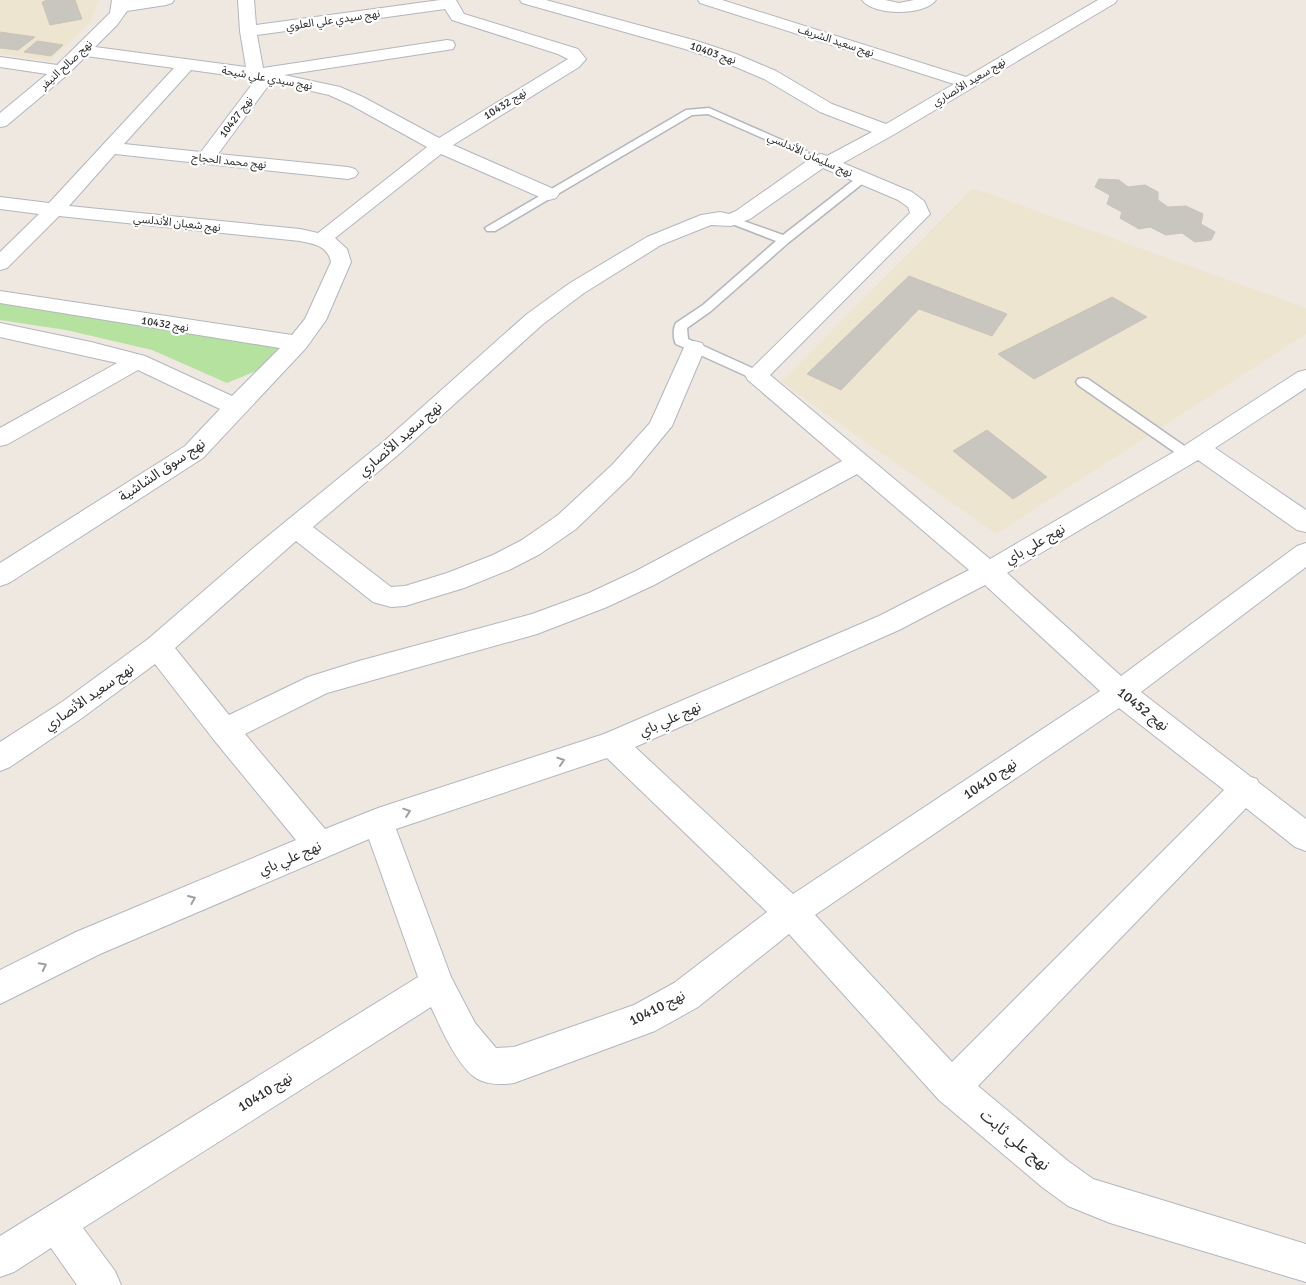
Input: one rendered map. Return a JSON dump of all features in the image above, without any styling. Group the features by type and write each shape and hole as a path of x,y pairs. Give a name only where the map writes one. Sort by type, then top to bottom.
{"street":[{"path":"120,3 166,0"},
{"path":"246,0 248,31 262,75 447,45"},
{"name":"نهج 10403","path":"528,0 691,45 730,58 770,75 826,108 888,131"},
{"name":"نهج سعيد الشريف","path":"706,0 967,83"},
{"path":"870,0 900,10 928,0"},
{"name":"نهج سعيد الأنصاري","path":"0,758 72,710 158,647 391,448 534,319 577,288 630,255 662,238 708,219 720,218 731,220 758,206 824,161 888,131 1109,0"},
{"name":"نهج سيدي علي العلوي","path":"248,31 448,2"},
{"name":"نهج 10432","path":"322,239 439,146 577,59 572,53 458,17 448,2"},
{"name":"نهج صالح النيفر","path":"0,122 61,71 111,22 120,3"},
{"name":"نهج سيدي علي شيحة","path":"82,50 262,75 334,91 357,101 439,146 549,194"},
{"path":"0,62 61,71"},
{"path":"0,264 54,210 186,64"},
{"name":"نهج 10427","path":"205,159 262,75"},
{"name":"نهج محمد الحجاج","path":"110,148 348,173"},
{"name":"نهج سليمان الأندلسي","path":"756,376 920,214 919,207 914,201 824,161"},
{"name":"نهج شعبان الأندلسي","path":"0,203 300,235 322,239"},
{"path":"298,343 315,320 341,262 336,248 322,239"},
{"name":"نهج 10432","path":"0,297 232,335 298,343"},
{"path":"0,330 32,335 137,361 235,407"},
{"path":"0,351 32,335"},
{"name":"نهج سوق الشاشية","path":"0,576 194,452 298,343"},
{"path":"296,528 382,594 391,597 424,592 502,562 531,546 567,522 620,471 660,426 694,348"},
{"path":"0,438 137,361"},
{"name":"نهج 10452","path":"756,376 988,572 1120,692 1246,788 1306,837"},
{"name":"نهج علي باي","path":"0,988 88,943 319,845 378,822 612,744 888,623 988,572 1193,452 1306,377"},
{"path":"1193,452 1306,522"},
{"path":"224,731 318,685 537,623 598,600 653,574 860,462"},
{"name":"نهج 10410","path":"0,1258 437,984 463,1035 481,1060 493,1066 514,1065 643,1019 686,995 792,913 1120,692 1306,553"},
{"path":"158,647 224,731 319,845"},
{"name":"نهج علي ثابت","path":"612,744 792,913 952,1087 1038,1160 1081,1193 1110,1204 1306,1263"},
{"path":"952,1087 1246,788"},
{"path":"378,822 437,984"},
{"path":"56,1223 101,1285"}],"lane":[{"name":"نهج سليمان الأندلسي","path":"491,228 690,112 709,111 824,161"},
{"path":"756,376 682,341 682,326 707,308 784,240 863,178"},
{"path":"731,220 784,240"},
{"path":"1084,382 1193,452"}],"shaded area":[{"path":"0,0 99,0 90,22 50,61 0,54"},
{"path":"973,188 1306,308 1306,334 996,534 781,382"}],"green space":[{"path":"0,303 286,347 266,367 227,383 152,350 66,330 0,320"}],"building":[{"path":"48,0 75,0 82,19 50,25 42,2"},
{"path":"0,32 35,37 18,50 0,48"},
{"path":"37,41 63,45 51,56 24,52"},
{"path":"1099,179 1119,180 1128,187 1145,185 1158,192 1158,200 1168,207 1186,206 1203,214 1201,224 1215,232 1211,240 1195,242 1182,233 1166,235 1150,227 1139,229 1120,218 1122,212 1107,204 1110,195 1095,187"},
{"path":"909,276 1007,314 992,336 919,309 841,390 807,374"},
{"path":"1112,297 1147,317 1034,379 998,354"},
{"path":"987,430 1047,477 1013,499 953,451"}]}
